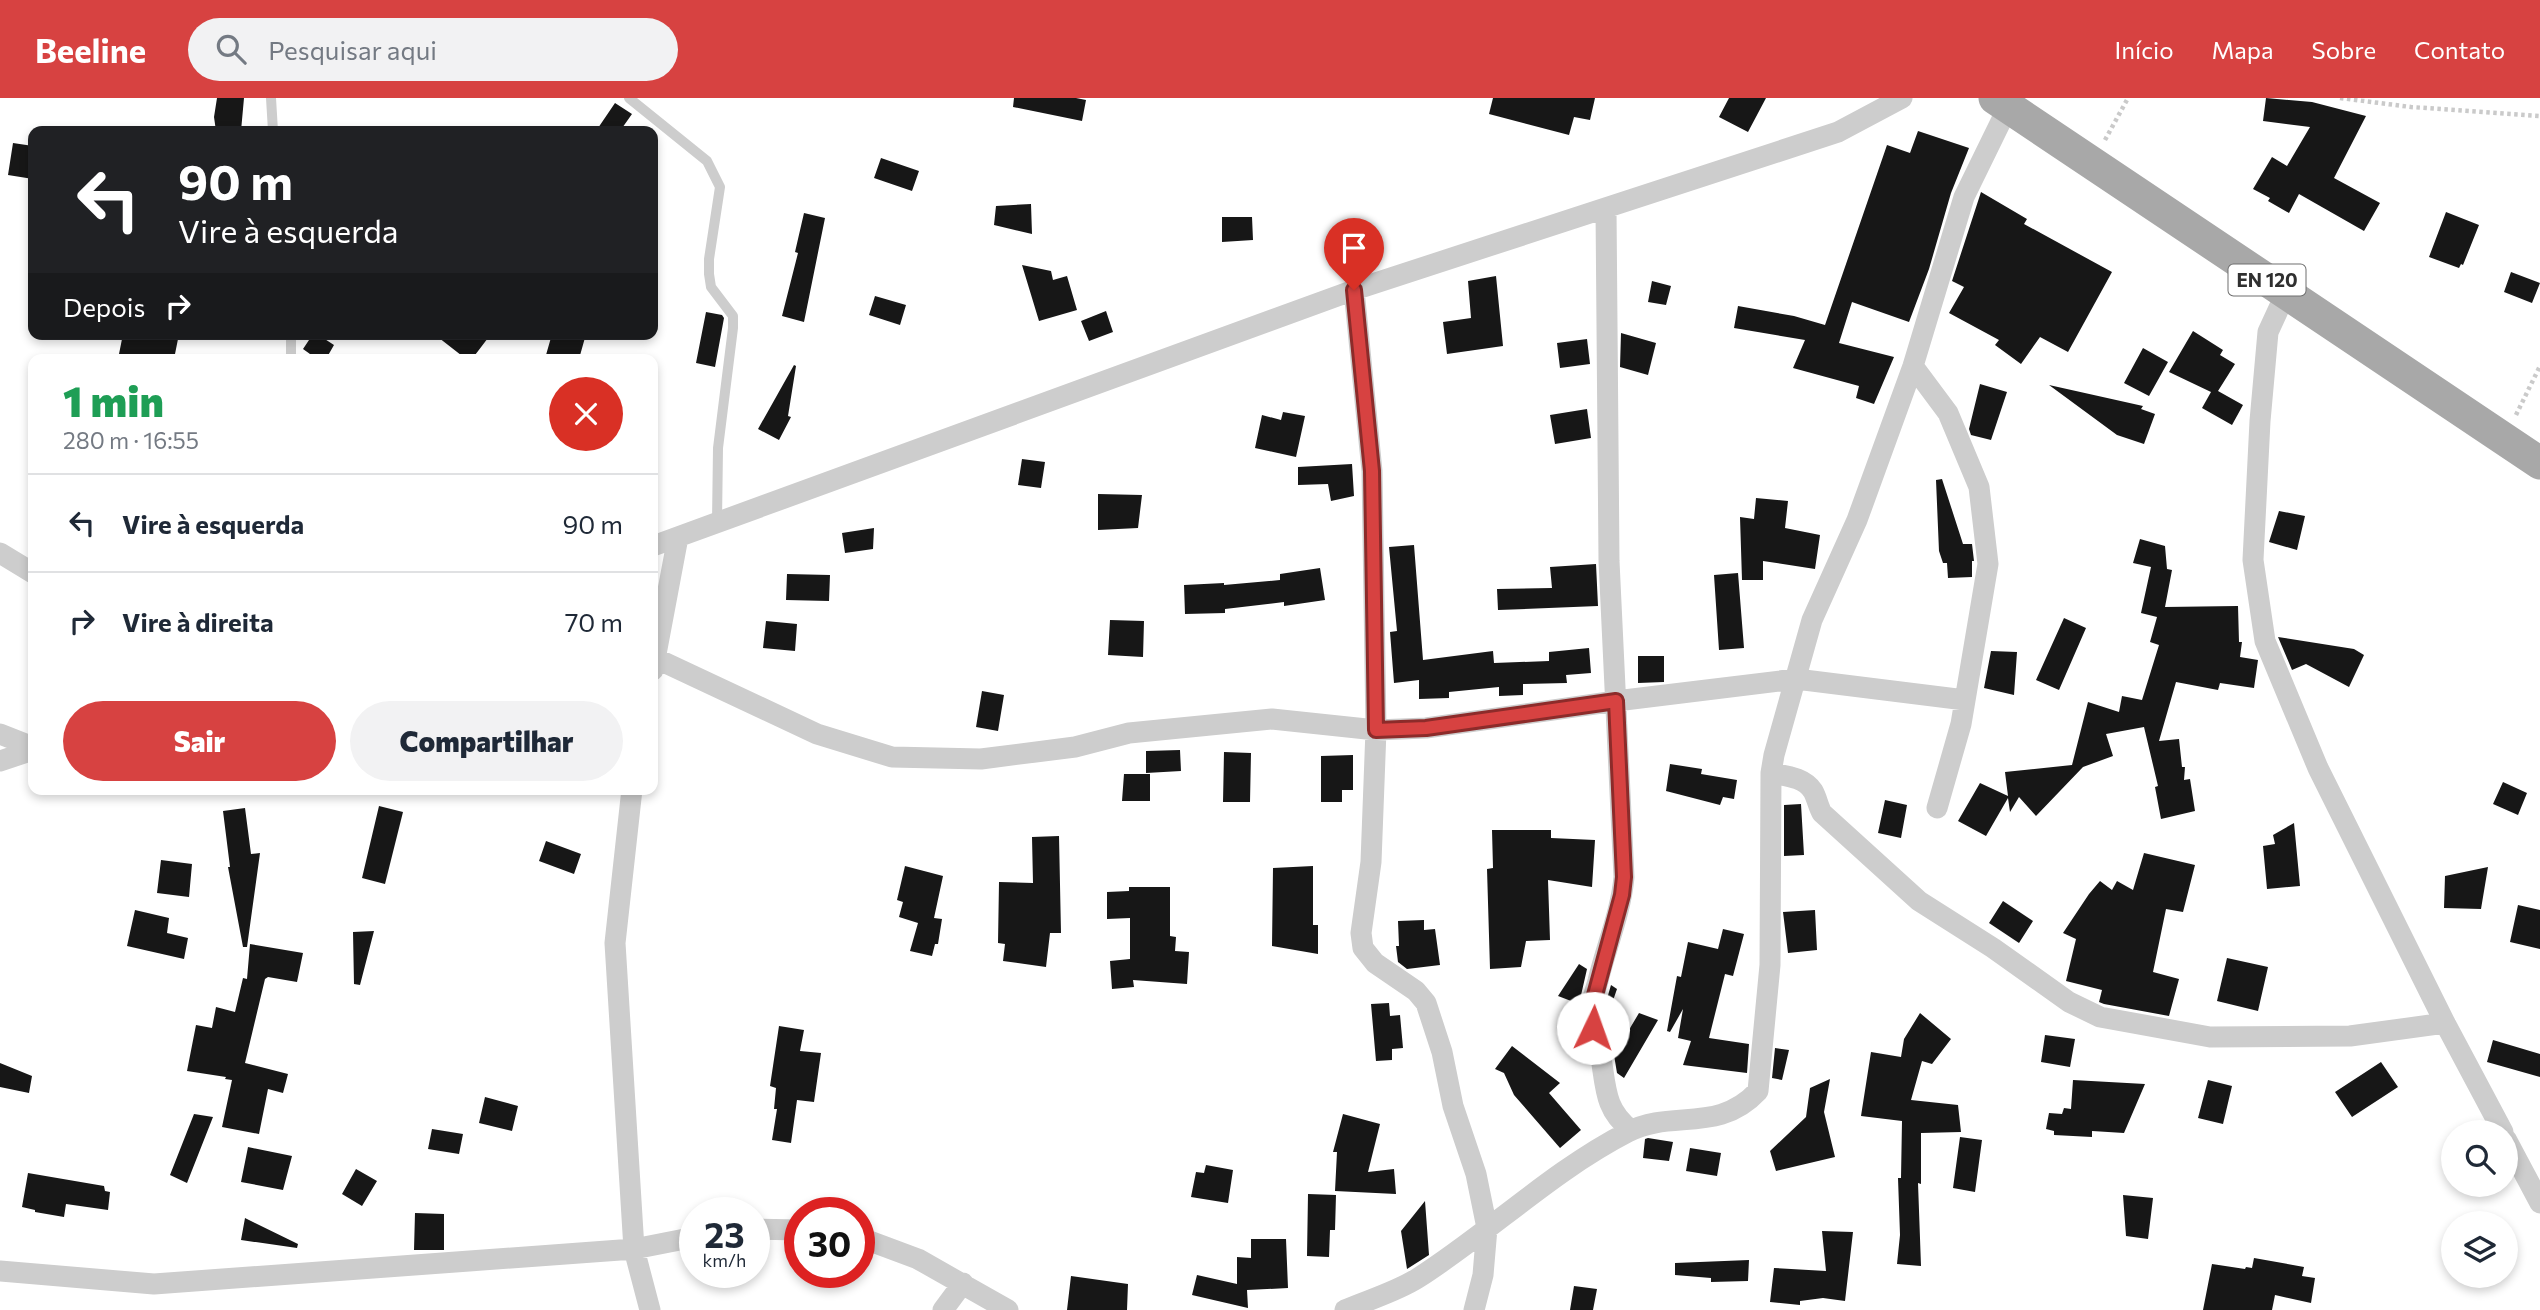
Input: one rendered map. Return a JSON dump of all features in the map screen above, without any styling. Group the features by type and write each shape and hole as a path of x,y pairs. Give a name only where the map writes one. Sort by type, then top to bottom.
{"main road":[{"name":"EN 120","path":"2001,103 2540,463"}],"street":[{"path":"658,545 1354,290 1838,132 1902,98"},
{"path":"1345,1310 1416,1279 1579,1161 1631,1130 1652,1124 1725,1115 1758,1091 1770,965 1771,773 1774,755 1812,620 1857,520 1913,366 1964,197 2001,103"},
{"path":"1606,208 1609,561 1623,886 1591,1014 1600,1047 1610,1107 1618,1120 1631,1130"},
{"path":"1354,290 1372,471 1376,730 1371,862 1361,933 1363,948 1375,963 1416,991 1426,1003 1442,1052 1453,1105 1476,1174 1487,1228 1483,1275 1474,1310"},
{"path":"2286,293 2268,332 2260,421 2253,560 2265,641 2318,768 2496,1120"},
{"path":"1913,366 1948,413 1979,487 1988,564 1961,724 1937,808"},
{"path":"658,644 678,537"},
{"path":"0,553 28,570"},
{"path":"658,667 817,734 892,757 981,759 1075,747 1129,733 1272,719 1376,730 1426,728 1796,679 1965,700"},
{"path":"0,734 28,747"},
{"path":"0,761 28,751"},
{"path":"1771,773 1805,782 1814,793 1822,813 1919,901 1993,948 2069,1002 2100,1017 2210,1037 2350,1036 2445,1023"},
{"path":"631,795 615,943 634,1249 650,1310"},
{"path":"2518,1162 2540,1203"},
{"path":"0,1271 154,1284 634,1249 679,1240"},
{"path":"875,1243 918,1259 1008,1310"},
{"path":"943,1310 963,1283"}],"lane":[{"path":"271,98 273,126"},
{"path":"629,98 707,161 720,187 709,274 711,287 733,316 733,328 718,449 717,522"}],"path":[{"path":"2093,164 2128,98"},
{"path":"2340,98 2412,107 2540,116"},
{"path":"2504,439 2540,366"}],"building":[{"path":"217,98 244,98 241,126 215,126"},
{"path":"1014,98 1086,100 1082,121 1013,107"},
{"path":"1493,98 1595,98 1590,120 1574,117 1569,135 1489,114"},
{"path":"1729,98 1766,98 1748,132 1719,117"},
{"path":"2266,98 2312,102 2366,116 2334,178 2380,203 2364,231 2299,194 2289,213 2253,189 2272,157 2287,166 2310,127 2263,121"},
{"path":"615,103 632,114 624,126 599,126"},
{"path":"1918,131 1969,148 1951,193 1929,269 1909,322 1852,302 1839,343 1894,357 1874,404 1856,398 1859,386 1793,368 1805,340 1734,328 1738,306 1794,316 1825,325 1887,145 1910,153"},
{"path":"13,143 28,145 28,178 8,175"},
{"path":"881,158 919,171 912,191 874,178"},
{"path":"1981,192 2027,219 2024,224 2112,272 2068,352 2040,337 2021,364 1995,345 1999,340 1949,313 1964,287 1952,281"},
{"path":"1031,204 1032,234 994,225 996,206"},
{"path":"2446,212 2479,225 2463,265 2459,268 2429,257"},
{"path":"804,213 825,218 804,322 782,316 798,253 795,252"},
{"path":"1222,217 1252,217 1253,240 1222,242"},
{"path":"1022,265 1051,271 1053,280 1067,276 1077,310 1039,321"},
{"path":"2511,272 2540,283 2532,303 2504,292"},
{"path":"1496,276 1503,346 1447,354 1443,322 1471,318 1468,281"},
{"path":"1652,281 1671,286 1666,305 1648,302"},
{"path":"875,296 906,305 900,325 869,315"},
{"path":"1106,311 1113,332 1089,341 1081,321"},
{"path":"706,312 722,315 724,318 715,367 696,363"},
{"path":"2193,331 2223,350 2220,355 2235,364 2218,391 2243,405 2232,425 2202,408 2211,392 2169,372"},
{"path":"1621,333 1656,343 1648,375 1620,367"},
{"path":"1587,339 1590,364 1560,368 1557,343"},
{"path":"122,340 178,340 175,354 119,354"},
{"path":"309,340 326,340 334,345 329,354 310,354 303,349"},
{"path":"442,340 486,340 476,354 460,354"},
{"path":"550,340 584,340 580,354 546,354"},
{"path":"2143,348 2168,362 2149,396 2124,383"},
{"path":"794,365 796,366 788,416 791,417 779,440 758,429"},
{"path":"1980,384 2007,392 1991,440 1971,435 1969,429"},
{"path":"2049,385 2143,406 2141,409 2155,414 2144,444 2117,435"},
{"path":"1587,409 1591,438 1555,444 1550,415"},
{"path":"1283,412 1305,416 1296,457 1255,448 1262,415 1281,420"},
{"path":"1022,459 1045,462 1041,488 1018,485"},
{"path":"1352,464 1354,496 1331,501 1328,484 1298,485 1298,467"},
{"path":"1942,479 1963,544 1972,544 1972,577 1948,578 1947,563 1943,563 1939,551 1936,480"},
{"path":"1098,494 1142,495 1138,528 1098,530"},
{"path":"1756,498 1788,501 1785,528 1820,535 1815,569 1763,561 1763,580 1742,580 1740,517 1754,519"},
{"path":"2279,511 2305,516 2297,550 2269,542"},
{"path":"874,528 873,549 845,553 842,533"},
{"path":"2140,539 2165,546 2167,569 2172,570 2165,607 2238,606 2239,642 2242,642 2240,657 2258,660 2254,688 2220,683 2218,690 2176,682 2159,741 2179,739 2182,767 2185,767 2184,780 2190,779 2195,811 2161,819 2155,787 2158,786 2144,727 2106,734 2113,756 2083,767 2036,816 2019,797 2010,812 2008,798 1986,836 1958,821 1980,783 2008,796 2005,772 2072,765 2088,702 2119,712 2122,696 2142,700 2159,645 2150,642 2157,617 2141,613 2151,567 2133,563"},
{"path":"1414,545 1423,660 1493,651 1494,663 1549,661 1549,652 1589,648 1591,673 1566,675 1567,683 1523,684 1523,695 1499,696 1499,687 1449,692 1449,698 1419,699 1419,680 1394,683 1390,632 1397,631 1389,547"},
{"path":"1596,564 1598,606 1498,610 1497,589 1552,588 1550,567"},
{"path":"1320,568 1325,600 1284,606 1284,602 1225,609 1225,613 1185,614 1184,585 1280,580 1280,574"},
{"path":"1738,573 1744,648 1719,650 1714,575"},
{"path":"787,574 830,575 829,601 786,600"},
{"path":"2064,618 2086,628 2059,690 2036,680"},
{"path":"1110,620 1144,621 1143,657 1108,655"},
{"path":"766,621 797,624 795,651 763,648"},
{"path":"2278,637 2354,649 2364,655 2349,687 2306,664 2292,670"},
{"path":"1991,651 2017,652 2014,695 1984,688"},
{"path":"1638,656 1664,656 1664,682 1638,683"},
{"path":"982,691 1004,695 998,731 976,727"},
{"path":"1180,750 1181,771 1146,773 1146,751"},
{"path":"1224,752 1251,753 1250,802 1223,802"},
{"path":"1353,755 1353,790 1342,790 1342,802 1321,802 1321,756"},
{"path":"1670,764 1702,769 1701,774 1737,780 1734,799 1723,797 1720,805 1666,791"},
{"path":"1124,774 1150,774 1150,801 1122,801"},
{"path":"2503,782 2527,793 2518,815 2493,804"},
{"path":"1885,800 1907,805 1901,838 1878,833"},
{"path":"1801,804 1804,855 1784,856 1784,805"},
{"path":"379,806 403,812 385,884 362,878"},
{"path":"245,808 251,854 260,853 247,947 243,947 228,867 223,811"},
{"path":"2294,823 2300,886 2267,889 2263,846 2275,844 2273,835"},
{"path":"1492,830 1551,830 1551,838 1595,840 1592,887 1548,880 1550,940 1526,941 1521,967 1490,969 1487,869 1493,868"},
{"path":"1059,836 1061,933 1050,933 1046,967 1003,961 1005,944 998,943 999,882 1033,883 1032,837"},
{"path":"546,841 581,854 574,874 539,861"},
{"path":"2144,853 2195,865 2183,912 2166,909 2153,972 2179,979 2169,1016 2104,1004 2099,1002 2102,990 2066,981 2076,939 2063,933 2100,881 2112,890 2117,881 2133,890"},
{"path":"161,860 192,864 189,897 157,893"},
{"path":"905,866 943,876 934,918 942,919 938,944 935,944 932,956 910,951 918,923 899,917 903,902 897,900"},
{"path":"1313,866 1313,925 1318,925 1318,954 1272,946 1273,868"},
{"path":"2488,867 2481,909 2444,908 2445,876"},
{"path":"1129,887 1170,887 1170,936 1176,937 1175,951 1189,952 1187,984 1133,980 1134,987 1112,989 1110,961 1130,959 1130,918 1107,919 1107,892 1129,891"},
{"path":"2003,901 2033,921 2019,943 1989,923"},
{"path":"2518,905 2540,910 2540,949 2510,942"},
{"path":"135,910 169,918 167,933 188,938 184,959 127,946"},
{"path":"1815,910 1817,950 1788,953 1783,912"},
{"path":"1424,920 1424,930 1435,929 1440,965 1407,969 1398,962 1398,921"},
{"path":"1723,929 1744,934 1733,976 1725,974 1709,1038 1749,1044 1747,1073 1683,1065 1691,1041 1678,1038 1683,1009 1670,1032 1667,1031 1677,976 1681,977 1688,942 1718,949"},
{"path":"374,931 360,985 354,984 353,932"},
{"path":"250,944 303,953 297,982 268,977 265,979 245,1063 288,1074 283,1093 268,1089 259,1134 222,1127 232,1080 187,1071 196,1025 212,1028 216,1007 235,1012 243,978 247,979"},
{"path":"2227,958 2268,967 2258,1011 2217,1001"},
{"path":"1579,964 1587,969 1579,1004 1558,996"},
{"path":"1611,985 1617,989 1608,1015 1604,1013 1604,1009"},
{"path":"1389,1003 1390,1016 1400,1015 1403,1048 1392,1049 1392,1060 1376,1061 1371,1004"},
{"path":"1639,1013 1658,1020 1624,1078 1617,1073 1614,1055"},
{"path":"1920,1013 1951,1039 1932,1064 1922,1061 1911,1100 1958,1105 1961,1132 1921,1133 1921,1184 1918,1183 1921,1266 1897,1264 1902,1121 1861,1116 1871,1052 1901,1057 1904,1039"},
{"path":"779,1026 804,1030 800,1051 821,1053 814,1102 797,1100 791,1143 772,1140 777,1109 774,1109 776,1088 770,1086"},
{"path":"2045,1035 2075,1039 2070,1067 2041,1062"},
{"path":"2493,1040 2540,1054 2540,1077 2487,1062"},
{"path":"1512,1046 1560,1083 1549,1093 1581,1130 1560,1148 1514,1095 1504,1073 1495,1069"},
{"path":"1775,1048 1789,1050 1782,1080 1772,1078"},
{"path":"2381,1062 2398,1087 2352,1117 2335,1092"},
{"path":"0,1063 32,1076 29,1093 0,1087"},
{"path":"1830,1079 1824,1112 1835,1157 1776,1171 1770,1151 1806,1117 1810,1088"},
{"path":"2073,1080 2145,1084 2124,1133 2092,1131 2092,1137 2054,1135 2054,1131 2046,1129 2049,1113 2062,1114 2064,1108 2071,1109"},
{"path":"2208,1080 2232,1086 2223,1124 2198,1118"},
{"path":"485,1097 518,1106 512,1131 479,1123"},
{"path":"194,1114 213,1117 187,1183 170,1175"},
{"path":"1343,1114 1380,1124 1368,1172 1394,1169 1396,1194 1335,1191 1337,1152 1333,1152"},
{"path":"432,1129 463,1134 459,1154 428,1149"},
{"path":"1960,1137 1982,1140 1975,1192 1953,1188"},
{"path":"1645,1139 1673,1142 1669,1161 1643,1158"},
{"path":"248,1147 292,1156 283,1190 241,1182"},
{"path":"1690,1148 1721,1153 1717,1176 1686,1171"},
{"path":"1206,1165 1233,1170 1228,1203 1191,1197 1196,1172 1204,1173"},
{"path":"356,1169 377,1181 362,1206 342,1194"},
{"path":"28,1173 104,1186 105,1191 110,1192 108,1210 66,1204 64,1217 22,1207"},
{"path":"1308,1194 1336,1195 1335,1230 1330,1230 1329,1257 1307,1256"},
{"path":"2123,1195 2153,1198 2148,1239 2126,1236"},
{"path":"1425,1201 1429,1255 1407,1269 1401,1231"},
{"path":"415,1213 444,1214 444,1250 414,1250"},
{"path":"245,1218 298,1244 297,1248 241,1240"},
{"path":"1822,1231 1853,1232 1845,1301 1823,1298 1800,1301 1800,1305 1770,1302 1774,1268 1826,1271"},
{"path":"1251,1239 1286,1239 1288,1288 1247,1290 1248,1308 1192,1295 1197,1275 1237,1284 1237,1257 1251,1258"},
{"path":"2254,1258 2304,1267 2302,1276 2315,1278 2311,1303 2275,1295 2272,1310 2203,1310 2212,1264 2252,1268"},
{"path":"1749,1260 1748,1281 1711,1282 1711,1278 1675,1275 1675,1263"},
{"path":"1071,1276 1128,1284 1127,1310 1067,1310"},
{"path":"1574,1286 1597,1289 1593,1310 1570,1310"}],"route":[{"path":"1354,290 1372,471 1376,730 1426,728 1616,701 1624,877 1622,895 1592,1006 1593,1028"}]}
